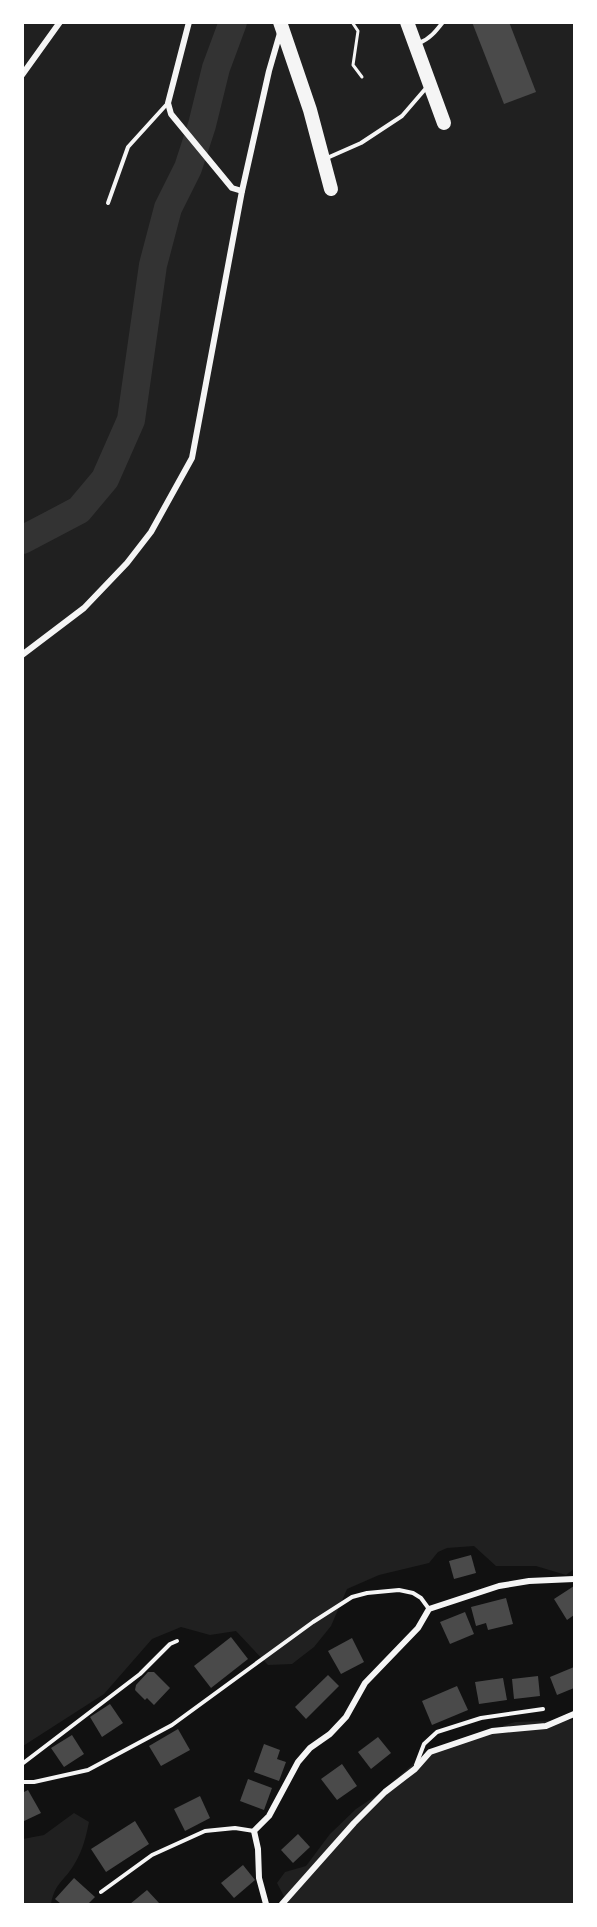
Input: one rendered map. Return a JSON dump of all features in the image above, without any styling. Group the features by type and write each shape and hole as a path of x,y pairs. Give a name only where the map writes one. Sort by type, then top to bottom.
{"highway":[{"path":"282,22 310,110 331,189"},
{"path":"407,22 444,123"}],"street":[{"path":"22,75 60,22"},
{"path":"189,22 168,104 171,114 232,188 242,191"},
{"path":"22,655 84,608 127,563 151,532 192,458 242,191 282,22"},
{"path":"266,1905 259,1878 258,1849 254,1831 269,1816 298,1762 310,1748 330,1734 346,1717 365,1683 418,1628 429,1609 499,1586 529,1581 574,1579"},
{"path":"282,1905 354,1822 429,1752 492,1731 546,1726 574,1714"}],"lane":[{"path":"415,44 426,40 443,22"},
{"path":"324,159 361,143 402,116 430,83"},
{"path":"108,203 128,147 168,104"},
{"path":"22,1782 34,1782 88,1770 172,1725 313,1622 352,1597 399,1590 413,1593 421,1598 429,1609"},
{"path":"22,1764 140,1674 170,1644 177,1641"},
{"path":"414,1768 424,1744 437,1732 481,1718 543,1709"},
{"path":"100,1892 152,1855 205,1831 235,1828 254,1831"}],"path":[{"path":"352,22 358,31 353,65 362,77"}],"shaded area":[{"path":"23,23 574,23 574,1569 566,1575 536,1566 496,1566 474,1546 447,1548 438,1552 429,1563 379,1575 347,1589 331,1626 314,1647 292,1664 268,1665 236,1631 210,1635 181,1627 152,1639 104,1694 23,1746"},
{"path":"574,1720 574,1904 288,1904 277,1883 285,1872 306,1866 330,1834 356,1809 380,1793 429,1750 515,1722"},
{"path":"74,1813 89,1822 78,1858 58,1886 51,1904 23,1904 23,1839 44,1835"}],"building":[{"path":"472,22 509,22 536,92 504,104"},
{"path":"471,1555 476,1573 454,1579 449,1561"},
{"path":"574,1586 574,1615 567,1620 554,1599"},
{"path":"506,1598 513,1624 488,1630 486,1623 476,1626 471,1607"},
{"path":"465,1612 474,1634 450,1644 440,1622"},
{"path":"231,1637 248,1659 211,1688 194,1666"},
{"path":"352,1638 364,1662 341,1674 328,1651"},
{"path":"574,1667 574,1688 557,1695 550,1677"},
{"path":"148,1672 154,1672 170,1688 154,1705 135,1690 136,1685"},
{"path":"328,1675 339,1686 306,1719 295,1707"},
{"path":"538,1676 540,1696 514,1699 512,1679"},
{"path":"503,1678 507,1700 479,1704 475,1682"},
{"path":"457,1686 468,1710 432,1725 422,1701"},
{"path":"110,1704 123,1723 102,1737 90,1717"},
{"path":"178,1729 190,1750 161,1766 149,1746"},
{"path":"72,1735 84,1754 64,1767 51,1748"},
{"path":"378,1737 391,1753 371,1769 358,1752"},
{"path":"264,1744 280,1750 277,1759 286,1762 279,1781 254,1772"},
{"path":"342,1764 357,1786 337,1800 321,1779"},
{"path":"248,1779 272,1788 264,1810 240,1801"},
{"path":"28,1790 41,1813 22,1822 22,1793"},
{"path":"200,1796 210,1818 185,1831 174,1809"},
{"path":"135,1821 149,1844 106,1872 91,1849"},
{"path":"298,1834 310,1847 293,1863 281,1850"},
{"path":"243,1865 255,1880 234,1898 221,1883"},
{"path":"74,1878 95,1897 88,1904 61,1904 55,1899"},
{"path":"147,1890 160,1904 130,1904"}],"waterway":[{"path":"22,540 79,510 105,479 131,420 153,265 168,208 188,168 202,125 216,68 233,22"}]}
